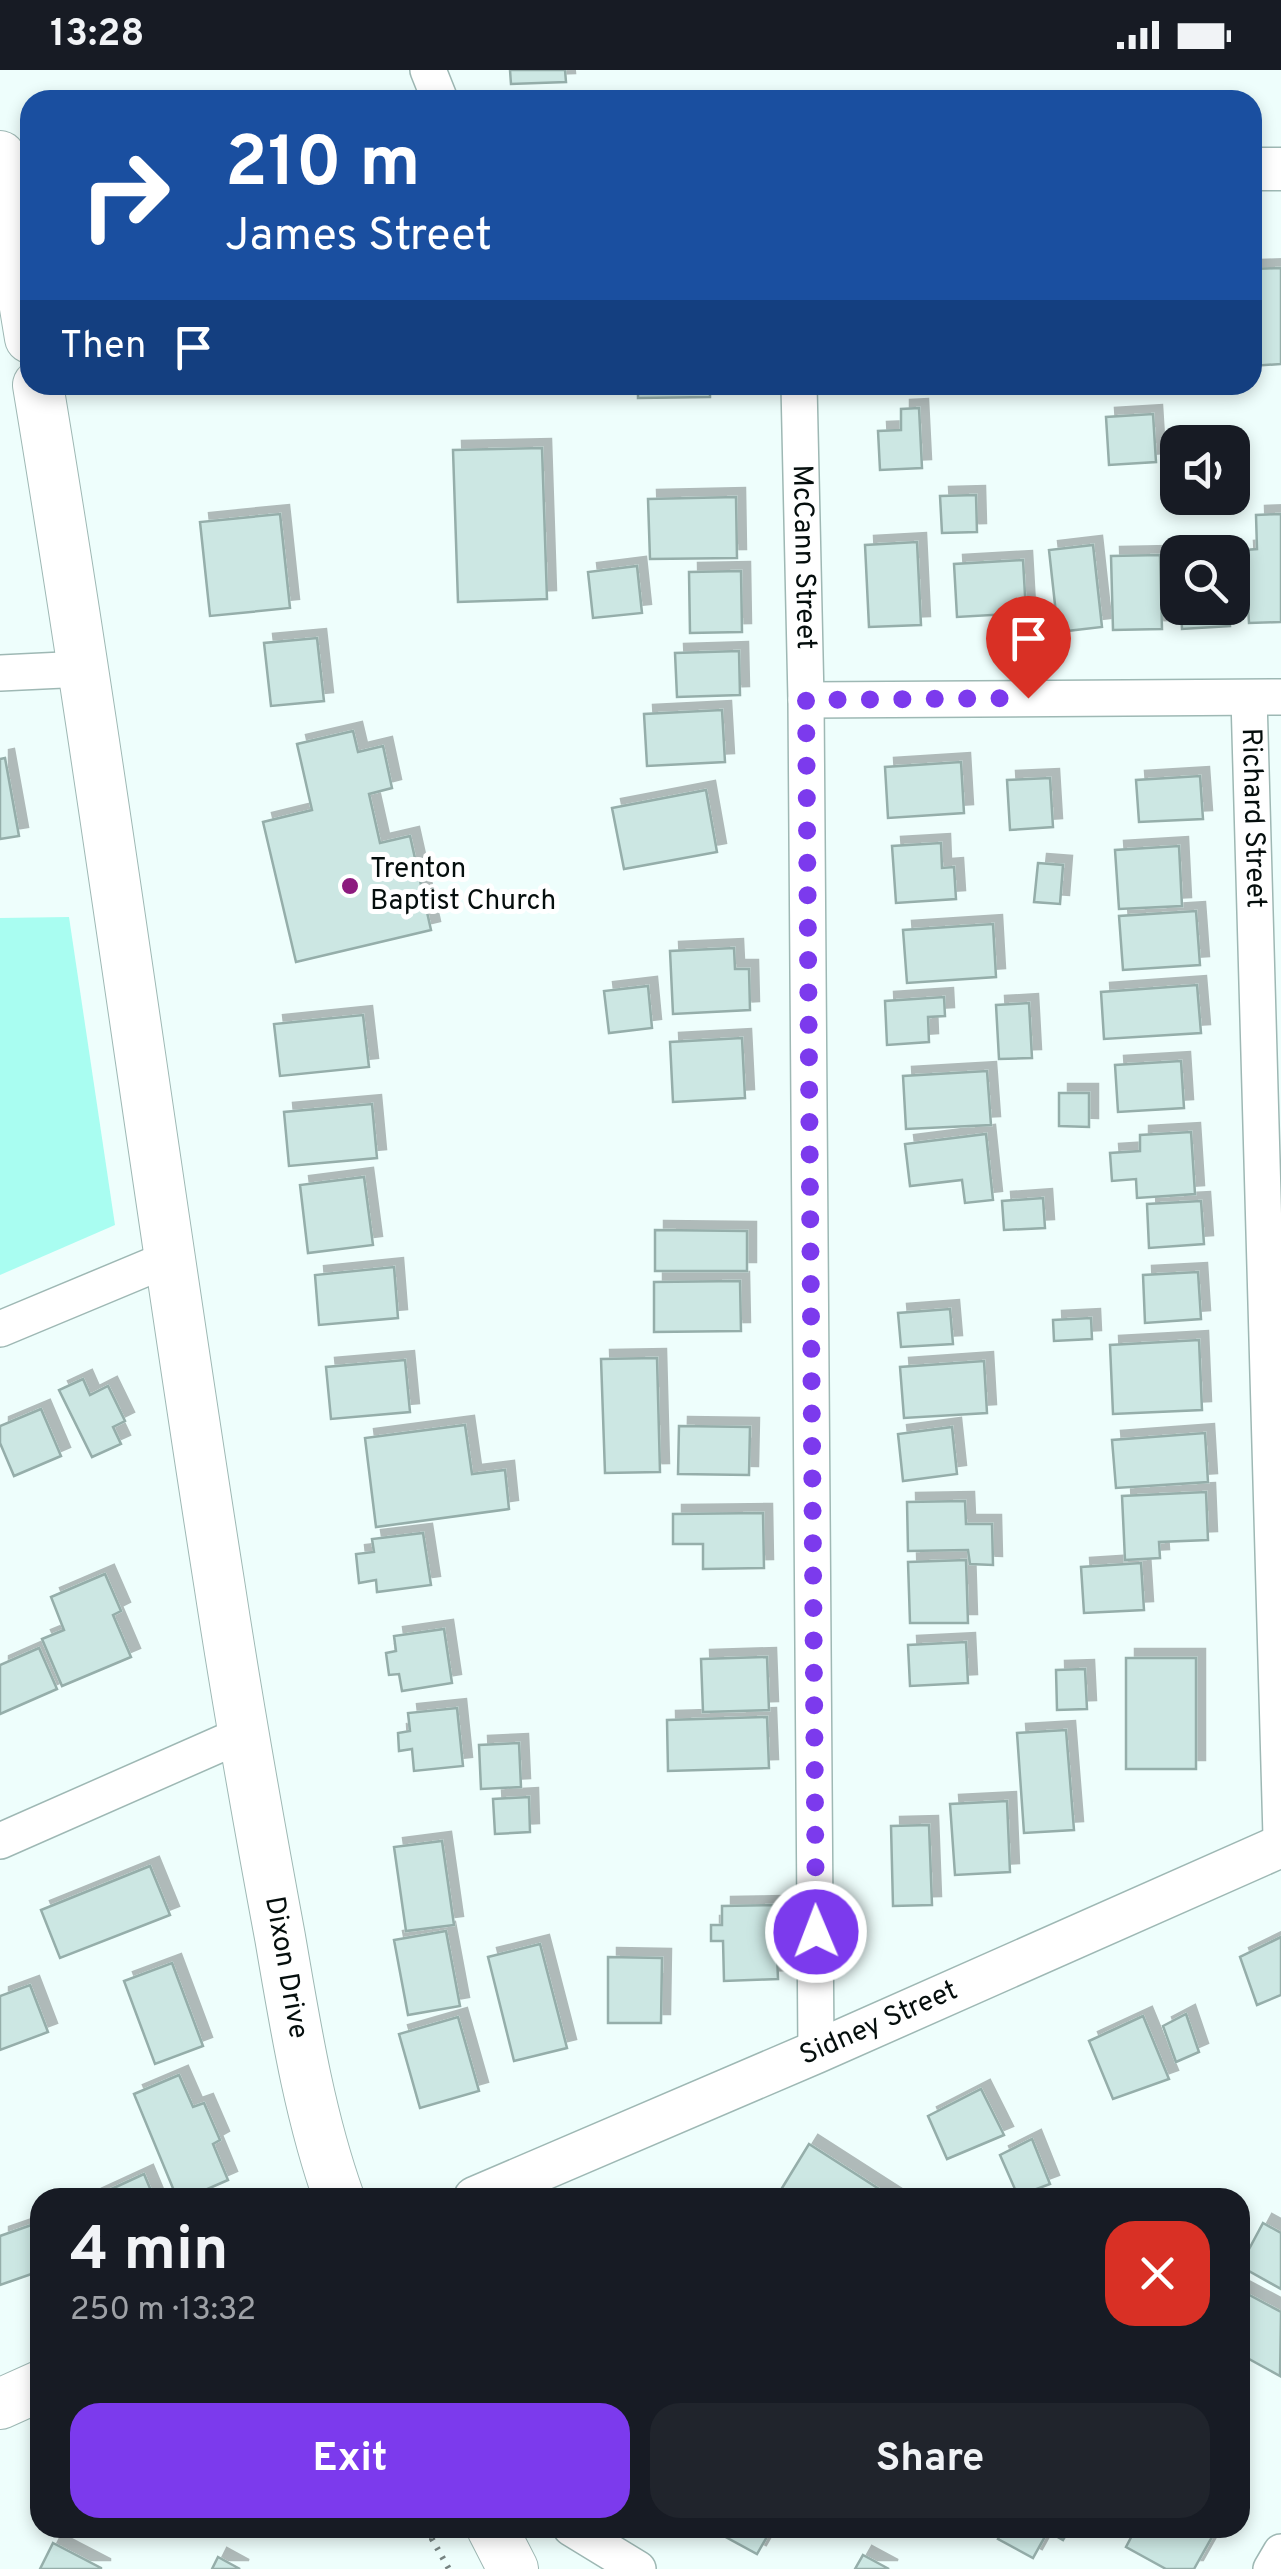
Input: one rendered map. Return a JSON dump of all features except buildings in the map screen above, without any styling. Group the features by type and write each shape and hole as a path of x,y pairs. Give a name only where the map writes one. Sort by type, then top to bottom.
{"main road":[{"path":"9,190 20,268"},
{"name":"Dixon Drive","path":"40,395 242,1734 296,2026 335,2188"},
{"path":"0,2404 30,2390"},
{"path":"497,2538 512,2569"}],"street":[{"name":"McCann Street","path":"799,395 806,700 816,2052"},
{"path":"0,673 84,669"},
{"path":"806,700 1265,697"},
{"name":"Richard Street","path":"1265,697 1281,1837"},
{"path":"0,1329 168,1258"},
{"path":"0,1842 242,1734"},
{"name":"Sidney Street","path":"498,2188 1281,1846"},
{"path":"587,2538 638,2569"},
{"path":"1272,2569 1281,2552"}],"path":[{"path":"432,2538 449,2569"}],"green space":[{"path":"69,917 115,1225 0,1275 0,918"}],"place":[{"name":"Trenton Baptist Church","path":"350,886"}],"route":[{"path":"816,1932 806,700 1028,698"}]}
